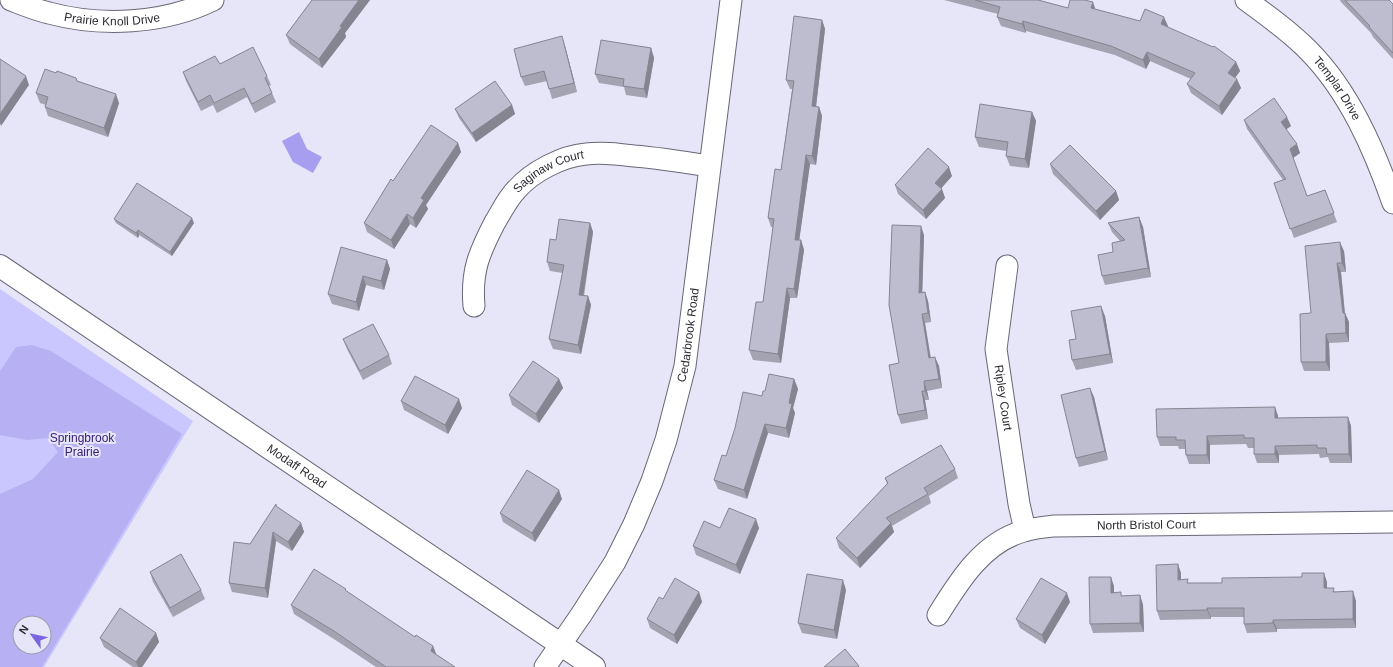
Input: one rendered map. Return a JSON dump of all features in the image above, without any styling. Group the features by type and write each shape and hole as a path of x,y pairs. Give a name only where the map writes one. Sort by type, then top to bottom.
{"street":[{"name":"Prairie Knoll Drive","path":"11,0 50,14 98,21 136,20 164,16 186,11 213,0"},
{"name":"Cedarbrook Road","path":"545,667 561,645 614,562 634,524 666,440 685,366 730,0"},
{"name":"Templar Drive","path":"1246,0 1278,23 1308,50 1329,75 1346,100 1369,140 1380,164 1393,203"},
{"name":"Saginaw Court","path":"474,306 472,288 475,270 482,246 506,202 530,177 546,167 567,158 584,154 602,153 673,160 709,166"},
{"name":"Modaff Road","path":"0,266 594,667"},
{"name":"Ripley Court","path":"1007,266 996,349 1019,504 1025,530"},
{"name":"North Bristol Court","path":"938,614 957,584 976,561 995,545 1013,534 1025,530 1054,526 1393,522"}],"green space":[{"name":"Springbrook Prairie","path":"0,289 193,421 52,654 52,615 12,615 12,655 51,655 44,667 0,667"},
{"name":"Springbrook Prairie","path":"32,345 51,351 182,434 52,650 52,615 12,615 12,655 49,655 42,667 0,667 0,494 33,479 58,452 48,438 27,440 0,435 0,371 16,347"}],"shaded area":[{"path":"299,132 307,149 322,157 313,173 293,162 282,141"}],"building":[{"path":"312,0 359,0 319,59 286,35"},
{"path":"975,0 1038,0 1068,8 1070,0 1084,0 1093,2 1091,8 1140,21 1145,9 1164,17 1161,24 1213,47 1214,46 1236,62 1228,73 1237,79 1219,106 1187,84 1195,73 1147,52 1143,60 1111,46 1023,21 1022,24 997,17 1000,7"},
{"path":"1345,0 1389,0 1393,4 1393,53 1369,27 1370,26"},
{"path":"794,16 822,20 812,106 819,107 812,156 806,155 795,240 801,240 794,289 787,288 778,354 749,350 756,302 763,302 774,219 768,218 775,169 781,170 794,81 786,80"},
{"path":"562,36 574,83 549,89 544,71 521,77 514,49"},
{"path":"601,40 651,48 644,89 623,86 624,79 595,74"},
{"path":"253,47 267,76 265,78 272,93 252,104 244,88 214,103 210,95 198,102 183,72 215,56 220,64"},
{"path":"0,59 26,76 0,114"},
{"path":"45,69 56,73 57,71 76,78 77,81 116,94 104,128 45,107 48,97 36,93"},
{"path":"495,81 512,105 472,133 455,109"},
{"path":"1274,98 1287,117 1281,122 1297,144 1290,149 1307,196 1325,190 1334,213 1290,229 1274,183 1286,179 1244,120"},
{"path":"980,104 1032,112 1025,159 1006,156 1008,142 975,137"},
{"path":"431,125 458,143 421,198 424,200 413,218 407,214 391,240 364,223 391,179 393,181"},
{"path":"1070,145 1116,191 1096,211 1050,164"},
{"path":"928,148 949,167 935,183 942,189 923,210 895,185"},
{"path":"137,183 192,218 170,252 138,230 136,233 114,219"},
{"path":"1139,217 1148,268 1102,276 1098,255 1113,252 1112,243 1125,240 1108,223"},
{"path":"559,219 590,223 579,295 588,296 578,345 549,339 564,265 547,262 550,239 556,240"},
{"path":"892,225 921,226 919,293 925,292 928,313 922,314 929,358 935,357 939,379 924,381 925,391 922,391 925,410 898,415 889,365 899,363 889,305"},
{"path":"1340,242 1342,263 1337,263 1343,313 1345,313 1346,333 1326,334 1326,362 1301,362 1300,314 1311,313 1305,246"},
{"path":"341,247 387,260 381,281 363,276 356,302 328,294"},
{"path":"1101,306 1110,354 1072,360 1069,340 1076,339 1071,311"},
{"path":"373,324 389,355 360,371 343,339"},
{"path":"533,361 559,379 536,414 509,395"},
{"path":"769,374 794,379 789,403 792,404 786,428 765,424 744,490 714,480 722,455 726,456 735,428 743,392 762,396 763,391 765,391"},
{"path":"415,376 459,399 445,425 401,401"},
{"path":"1090,388 1105,451 1076,458 1061,395"},
{"path":"1275,407 1275,418 1348,417 1349,454 1327,454 1326,448 1317,448 1317,445 1275,446 1275,454 1254,454 1254,438 1244,438 1244,435 1207,436 1207,455 1186,455 1185,440 1176,440 1176,437 1157,437 1156,409"},
{"path":"941,445 955,469 924,488 928,494 886,518 891,523 857,558 836,538 888,483 885,478"},
{"path":"527,470 559,490 532,533 500,513"},
{"path":"276,504 276,506 301,523 288,542 273,532 265,588 229,583 234,542 250,544"},
{"path":"729,508 756,519 736,565 693,546 704,521 720,528"},
{"path":"181,554 201,590 170,608 150,572"},
{"path":"1178,564 1178,580 1188,579 1187,583 1222,583 1222,578 1302,577 1302,573 1324,573 1324,588 1334,588 1333,592 1353,591 1353,619 1273,620 1273,623 1244,624 1244,608 1207,608 1207,610 1157,611 1156,565"},
{"path":"314,569 346,589 345,590 415,637 416,635 433,646 431,651 455,667 386,667 334,631 291,605"},
{"path":"807,574 843,580 834,630 798,623"},
{"path":"1089,577 1111,577 1111,593 1121,592 1121,596 1140,595 1140,623 1090,624"},
{"path":"675,578 699,592 674,635 647,619 659,597 663,599"},
{"path":"1041,578 1067,593 1042,635 1016,619"},
{"path":"120,608 156,633 136,662 100,638"},
{"path":"845,649 859,666 858,667 824,667"}]}
